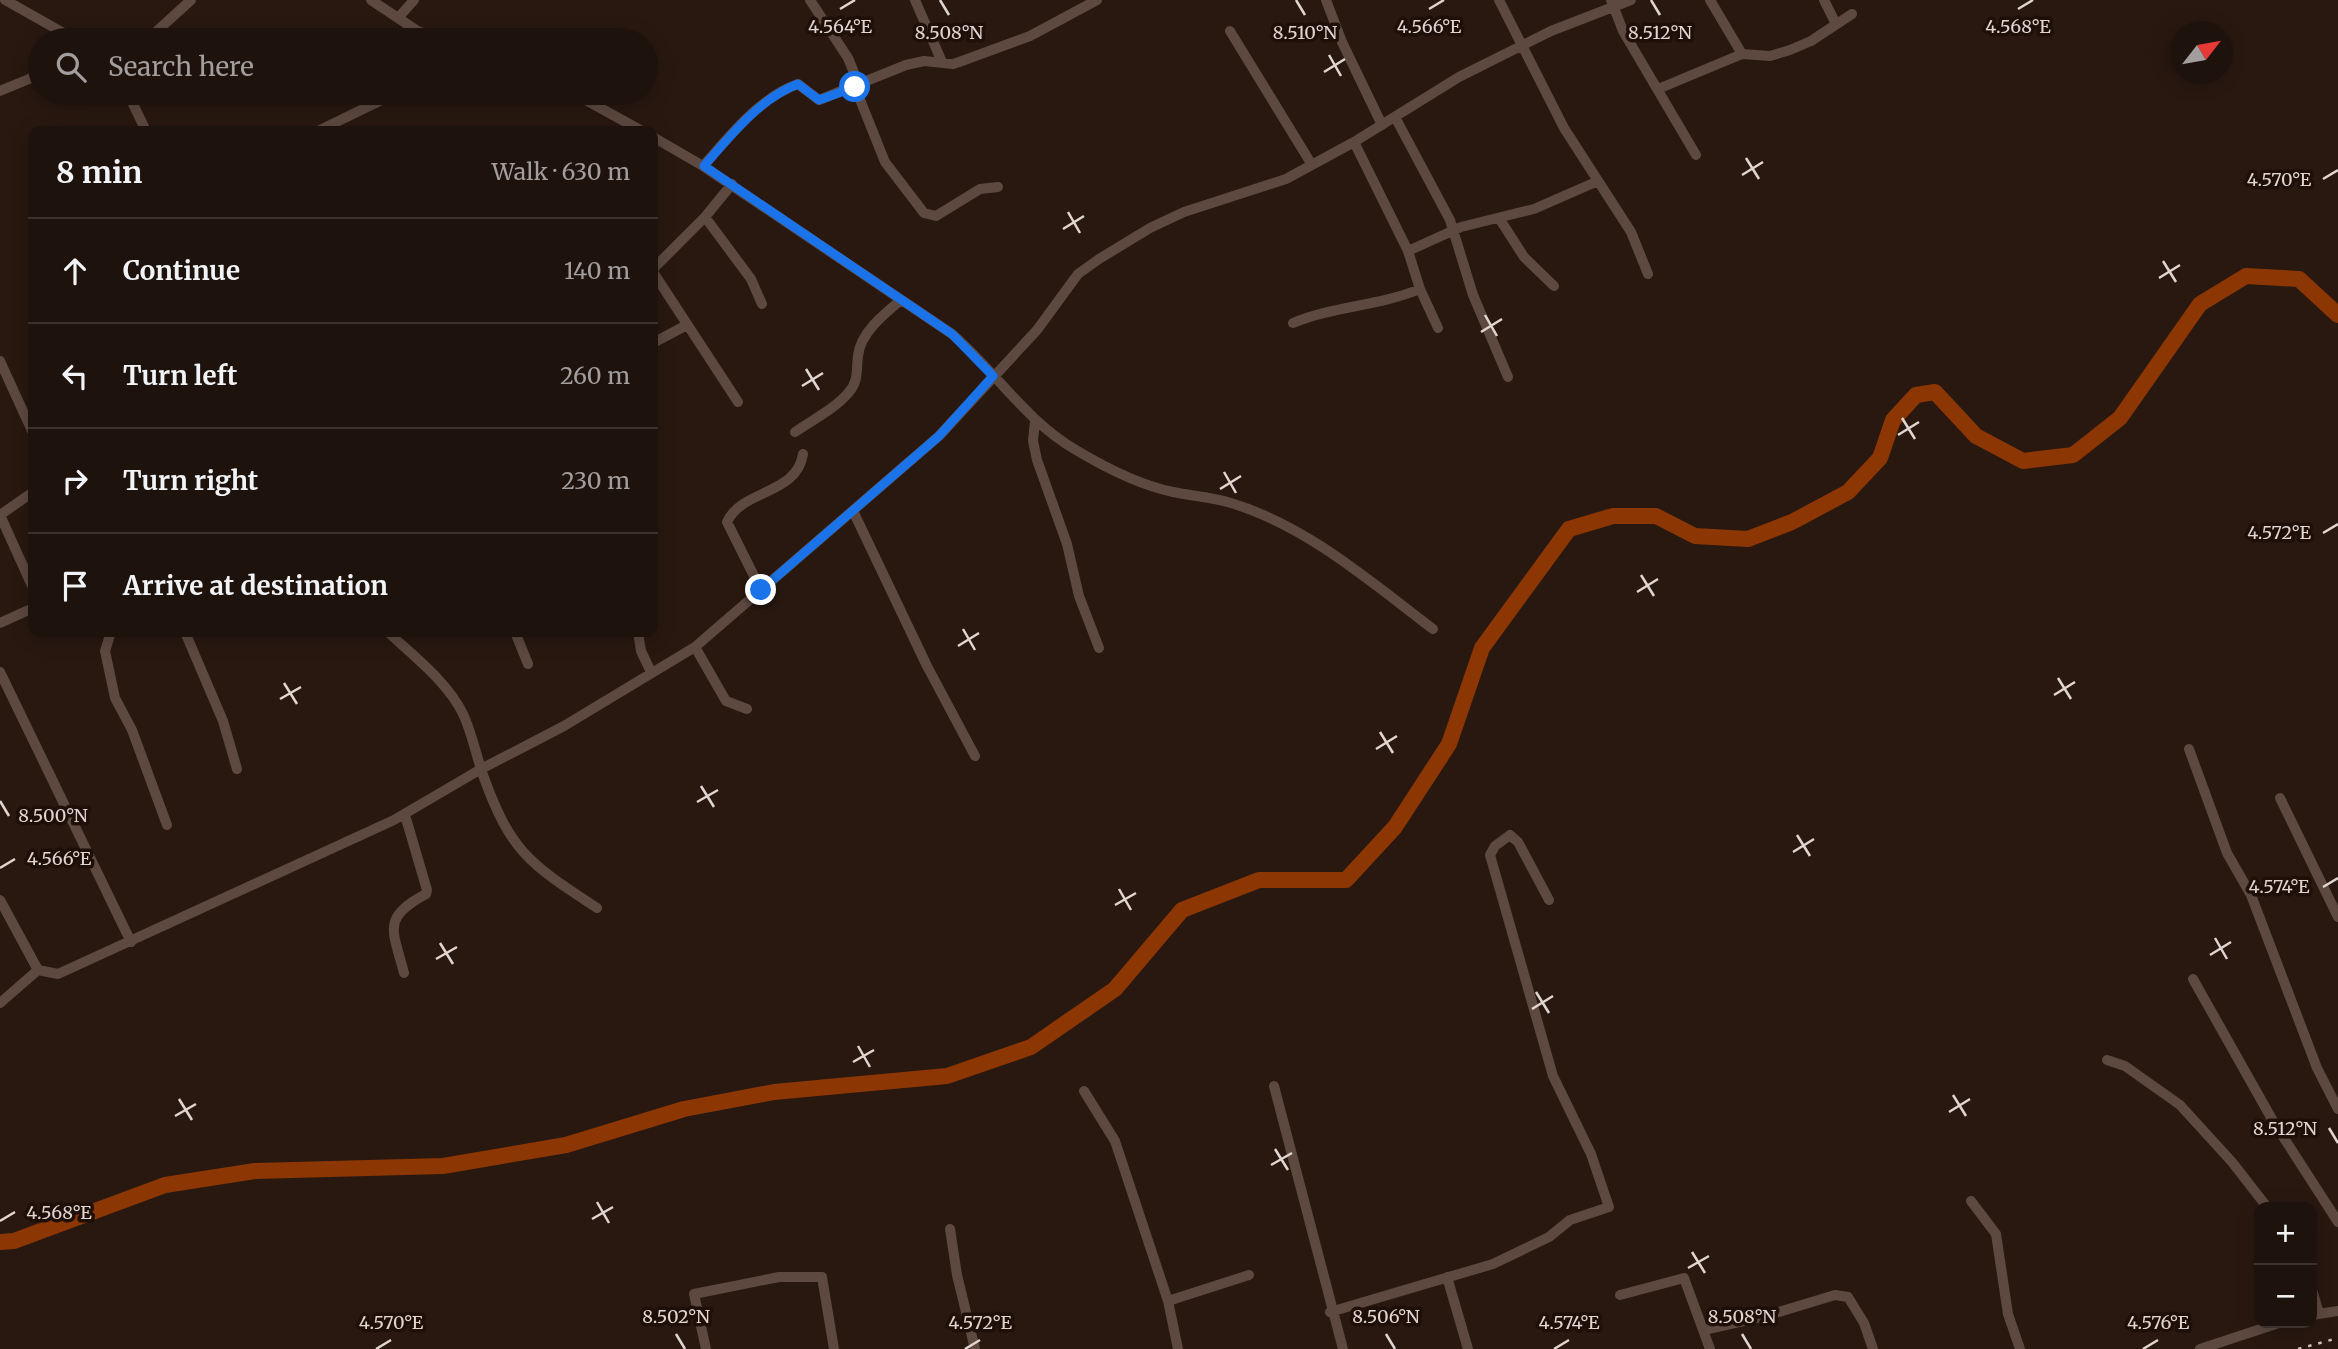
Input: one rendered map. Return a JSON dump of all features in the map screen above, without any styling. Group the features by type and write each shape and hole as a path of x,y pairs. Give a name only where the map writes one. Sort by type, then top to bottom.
{"street":[{"path":"5,0 53,28"},
{"path":"160,28 191,0"},
{"path":"371,0 419,28"},
{"path":"399,17 414,0"},
{"path":"810,0 848,58 885,162 924,213 936,216 980,189 998,187"},
{"path":"915,0 942,62"},
{"path":"1071,0 1076,12"},
{"path":"704,166 744,121 789,87 798,84 819,100 906,65 924,61 953,64 1030,36 1097,0"},
{"path":"1326,0 1342,42 1382,125"},
{"path":"1499,0 1564,128 1631,233 1648,274"},
{"path":"38,970 58,974 404,815 481,769 564,726 695,647 854,513 939,436 1037,330 1078,274 1099,259 1150,228 1184,212 1269,186 1354,142 1459,77 1613,3 1632,0"},
{"path":"1710,0 1742,54"},
{"path":"1824,0 1836,24"},
{"path":"1613,3 1623,31 1696,155"},
{"path":"1658,89 1742,54 1770,56 1790,50 1811,41 1852,14"},
{"path":"1230,31 1312,165"},
{"path":"0,91 28,79"},
{"path":"135,105 136,113 143,126"},
{"path":"328,126 371,105"},
{"path":"595,105 633,126"},
{"path":"1395,117 1453,230 1473,295 1508,377"},
{"path":"658,140 732,184 952,334 1035,421 1077,452 1128,478 1171,492 1230,503 1269,518 1331,552 1433,629"},
{"path":"1354,142 1408,251 1420,289 1438,328"},
{"path":"1408,251 1453,230 1534,209 1598,181"},
{"path":"658,266 705,217 732,184"},
{"path":"705,217 751,279 762,304"},
{"path":"1499,218 1524,257 1554,286"},
{"path":"658,280 685,326 738,402"},
{"path":"1293,323 1323,313 1389,300 1420,289"},
{"path":"795,432 849,392 858,376 862,342 886,313 901,300"},
{"path":"658,340 685,326"},
{"path":"0,361 28,422"},
{"path":"1035,421 1033,441 1037,460 1067,544 1079,596 1100,648"},
{"path":"761,590 727,522 748,502 795,475 803,454"},
{"path":"28,495 0,515 28,577"},
{"path":"854,513 927,666 975,756"},
{"path":"0,623 28,610"},
{"path":"109,637 105,651 115,698 132,730 167,825"},
{"path":"187,637 223,721 237,769"},
{"path":"393,637 447,690 463,713 506,833 521,852 543,872 597,908"},
{"path":"516,637 528,664"},
{"path":"639,637 641,651 651,672"},
{"path":"695,647 726,701 747,709"},
{"path":"0,672 131,942"},
{"path":"2189,749 2230,860 2251,895 2317,1068 2338,1109"},
{"path":"2280,798 2338,917"},
{"path":"404,815 427,890 426,894 402,907 394,921 404,973"},
{"path":"1330,1312 1493,1264 1549,1237 1570,1220 1609,1208 1591,1154 1553,1076 1504,910 1490,855 1503,839 1510,835 1518,842 1549,901"},
{"path":"0,900 38,970"},
{"path":"0,1003 38,970"},
{"path":"2193,979 2273,1121 2338,1222"},
{"path":"2108,1060 2125,1066 2180,1105 2232,1162 2263,1202"},
{"path":"1274,1086 1330,1312 1343,1349"},
{"path":"1083,1091 1115,1141 1168,1301 1178,1349"},
{"path":"1971,1200 1996,1234 2008,1314 2020,1349"},
{"path":"950,1229 975,1349"},
{"path":"1168,1301 1249,1275"},
{"path":"706,1349 694,1294 779,1277 822,1277 834,1349"},
{"path":"1447,1278 1468,1349"},
{"path":"1620,1294 1684,1278 1710,1349"},
{"path":"1705,1330 1762,1317 1835,1295 1848,1297 1856,1308 1873,1349"},
{"path":"2317,1314 2338,1311"},
{"path":"2200,1349 2264,1328"}],"waterway":[{"path":"0,1242 14,1241 165,1185 255,1171 443,1166 566,1145 684,1109 774,1092 947,1076 1031,1047 1115,989 1182,910 1259,880 1346,880 1395,827 1449,744 1482,648 1569,529 1613,516 1656,516 1695,536 1748,539 1792,522 1848,492 1880,458 1893,420 1916,395 1935,392 1976,436 2023,461 2073,455 2120,418 2200,304 2246,276 2299,279 2338,315"}],"railway":[{"path":"2298,1349 2338,1338"}],"route":[{"path":"761,590 854,513 939,436 993,376 952,334 704,166 744,121 789,87 798,84 819,100 855,87"}]}
